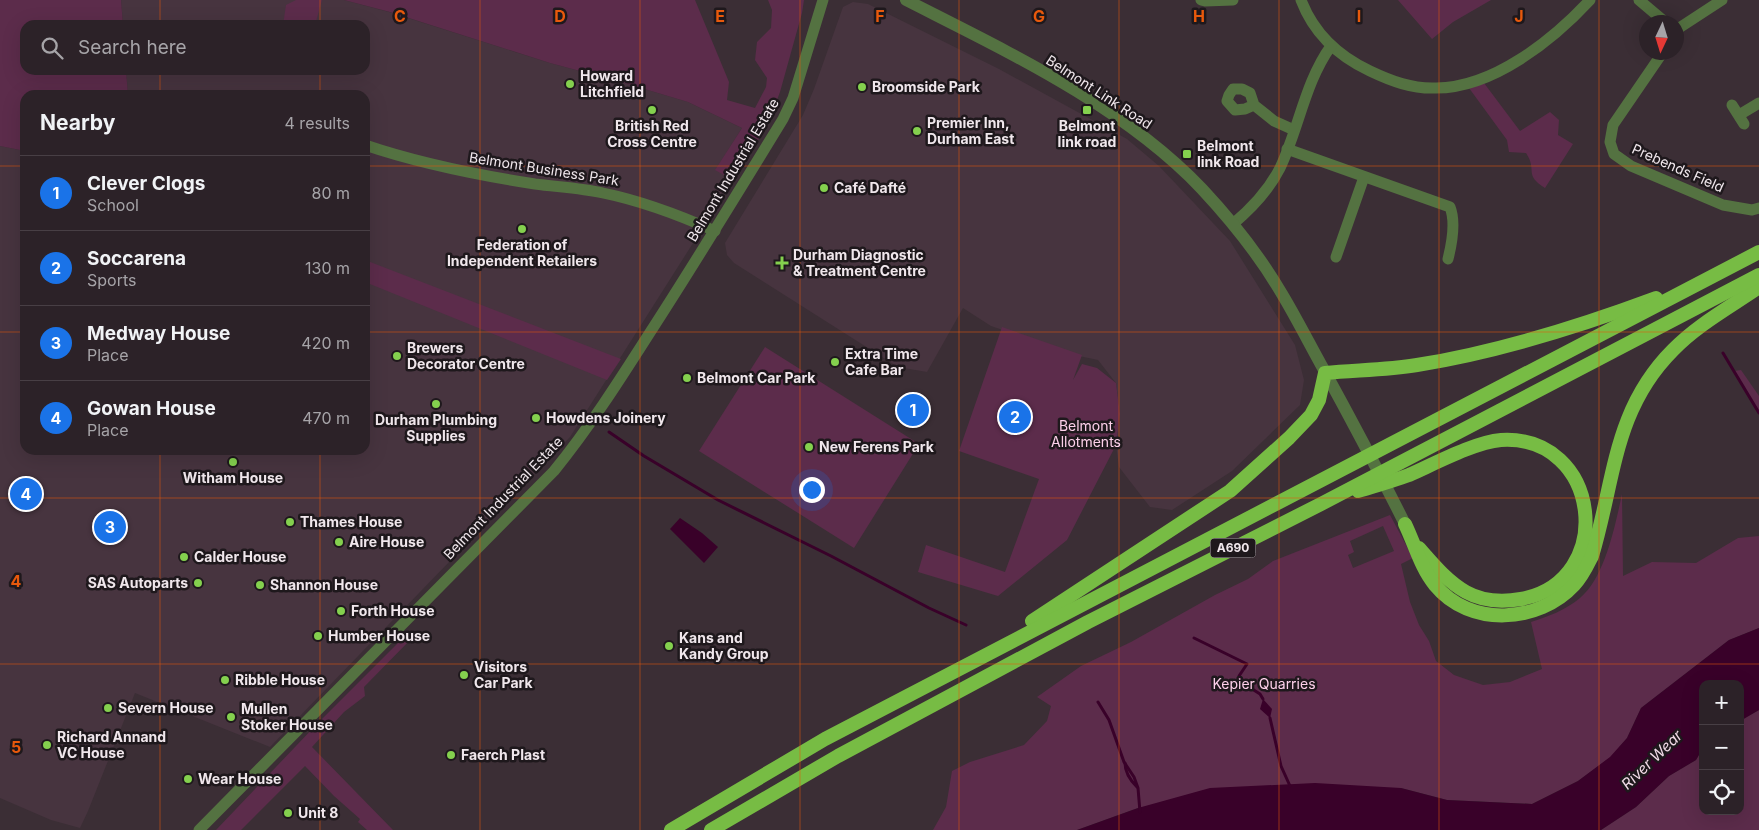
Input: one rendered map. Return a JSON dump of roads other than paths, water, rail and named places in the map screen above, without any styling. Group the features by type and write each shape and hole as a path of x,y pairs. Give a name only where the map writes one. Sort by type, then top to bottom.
{"highway":[{"name":"A690","path":"671,830 825,739 935,680 1759,252"},
{"name":"A690","path":"711,830 846,751 1088,622 1321,504 1759,275"},
{"path":"935,680 1052,608 1230,491 1289,438 1311,415 1319,400 1325,373 1416,365 1475,354 1587,323 1712,277"},
{"path":"1405,524 1415,544 1423,567 1436,586 1450,599 1464,608 1503,616 1523,614 1542,608 1558,599 1574,586 1592,556 1624,426 1645,384 1658,366 1686,338 1759,287"},
{"path":"1321,504 1406,476 1479,445 1500,440 1521,441 1541,447 1558,458 1572,474 1582,493 1586,514 1585,536 1578,556 1566,574 1549,588 1529,597 1508,601 1487,599 1467,592 1449,580 1415,544"}],"street":[{"name":"Belmont Industrial Estate","path":"199,830 554,471 574,446 605,403 715,231 783,119 793,98 823,0"},
{"name":"Belmont Link Road","path":"906,0 1026,63 1076,92 1129,126 1201,188 1234,224 1282,293 1405,524"},
{"path":"1201,0 1233,0"},
{"path":"1301,0 1306,13 1317,31 1331,46 1361,67 1390,80 1411,86 1436,88 1457,86 1513,64 1546,42 1590,0"},
{"path":"1639,0 1657,15"},
{"path":"1684,25 1722,0"},
{"path":"1234,224 1249,210 1270,185 1280,168 1309,88 1322,59 1331,46"},
{"name":"Prebends Field","path":"1658,60 1613,125 1610,142 1614,154 1631,166 1723,205 1752,210 1759,208"},
{"path":"1732,105 1742,120 1759,103"},
{"path":"1254,105 1274,122 1294,130"},
{"name":"Belmont Business Park","path":"370,146 430,164 487,176 615,196 674,213 715,231"},
{"path":"1287,149 1450,207 1453,214 1453,222 1448,259"},
{"path":"1336,257 1364,176"}],"water":[{"path":"680,518 718,547 704,563 670,529"},
{"name":"River Wear","path":"1759,628 1759,710 1744,719 1744,680 1699,680 1699,755 1696,760 1669,776 1636,807 1601,830 1077,830 1138,808 1210,788 1315,783 1401,788 1447,800 1532,804 1578,781 1610,757 1627,738 1641,708 1729,640"},
{"path":"1263,699 1272,709 1270,718 1260,709"}],"waterway":[{"path":"1723,353 1759,413"},
{"path":"609,432 644,456 718,500 966,625"},
{"path":"1194,638 1247,664 1239,676 1249,687 1260,694 1263,699"},
{"path":"1098,702 1109,720 1124,762 1134,777 1138,788 1140,812"},
{"path":"1270,718 1281,766 1290,786"},
{"path":"1125,763 1128,776 1137,787"}],"place":[{"name":"Howard Litchfield","path":"570,84"},
{"name":"Broomside Park","path":"862,87"},
{"name":"British Red Cross Centre","path":"652,110"},
{"name":"Belmont link road","path":"1087,110"},
{"name":"Premier Inn, Durham East","path":"917,131"},
{"name":"Belmont link Road","path":"1187,154"},
{"name":"Café Dafté","path":"824,188"},
{"name":"Federation of Independent Retailers","path":"522,229"},
{"name":"Durham Diagnostic & Treatment Centre","path":"782,263"},
{"name":"Brewers Decorator Centre","path":"397,356"},
{"name":"Extra Time Cafe Bar","path":"835,362"},
{"name":"Belmont Car Park","path":"687,378"},
{"name":"Durham Plumbing Supplies","path":"436,404"},
{"name":"Clever Clogs","path":"913,410"},
{"name":"Soccarena","path":"1015,417"},
{"name":"Howdens Joinery","path":"536,418"},
{"name":"New Ferens Park","path":"809,447"},
{"name":"Witham House","path":"233,462"},
{"name":"Gowan House","path":"26,494"},
{"name":"Thames House","path":"290,522"},
{"name":"Medway House","path":"110,527"},
{"name":"Aire House","path":"339,542"},
{"name":"Calder House","path":"184,557"},
{"name":"SAS Autoparts","path":"198,583"},
{"name":"Shannon House","path":"260,585"},
{"name":"Forth House","path":"341,611"},
{"name":"Humber House","path":"318,636"},
{"name":"Kans and Kandy Group","path":"669,646"},
{"name":"Visitors Car Park","path":"464,675"},
{"name":"Ribble House","path":"225,680"},
{"name":"Severn House","path":"108,708"},
{"name":"Mullen Stoker House","path":"231,717"},
{"name":"Richard Annand VC House","path":"47,745"},
{"name":"Faerch Plast","path":"451,755"},
{"name":"Wear House","path":"188,779"},
{"name":"Unit 8","path":"288,813"}],"park label":[{"name":"Belmont Allotments","path":"1086,434"},
{"name":"Kepier Quarries","path":"1264,684"}]}
